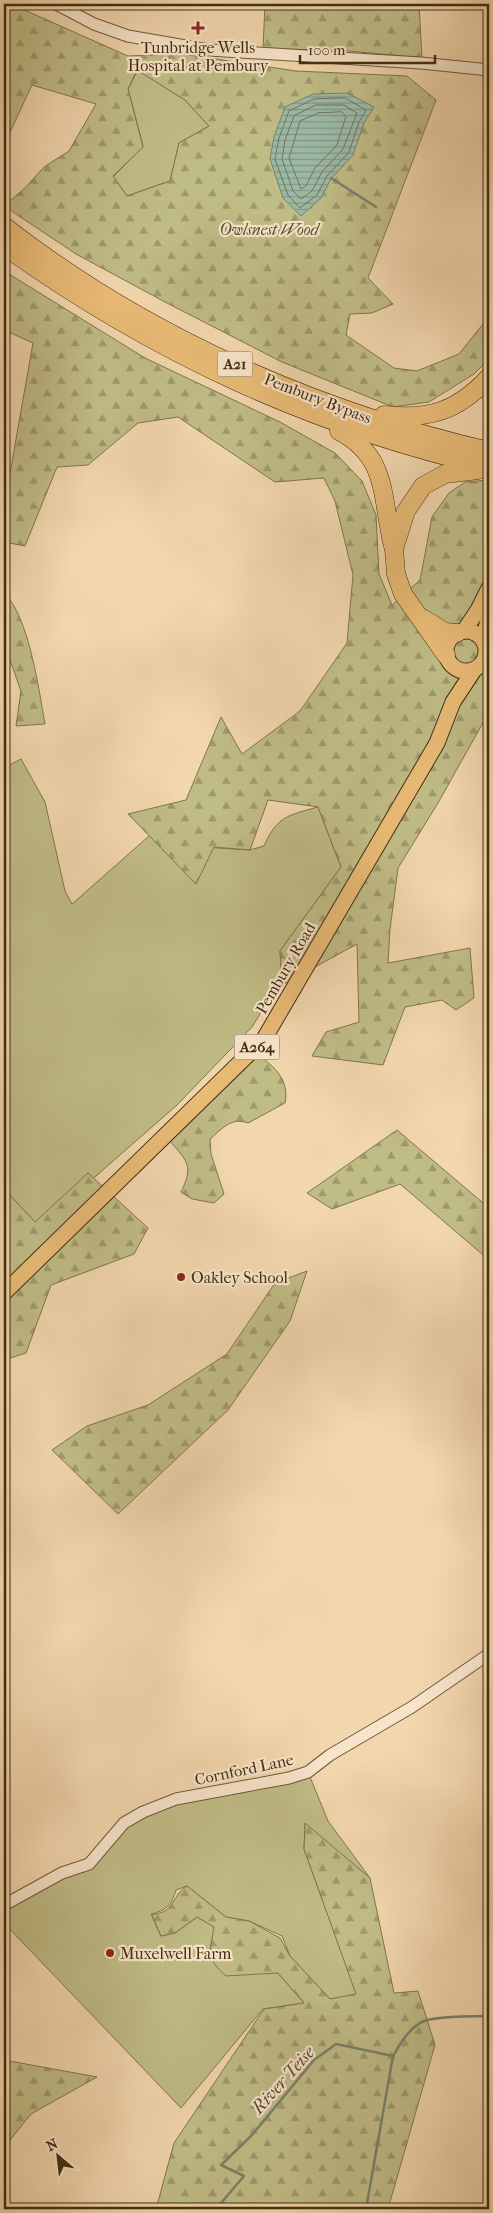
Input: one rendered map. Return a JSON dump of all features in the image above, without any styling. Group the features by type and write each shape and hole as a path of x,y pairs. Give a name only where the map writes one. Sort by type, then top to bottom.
{"highway":[{"name":"Pembury Bypass","path":"4,226 60,266 159,326 256,374 351,412 409,431 489,452"},
{"name":"Pembury Bypass","path":"4,246 97,309 149,339 249,389 316,416 401,444 489,468"},
{"name":"A21","path":"351,412 398,417 426,416 459,403 489,377"},
{"name":"A21","path":"316,416 361,445 374,463 382,483 399,584 417,615 450,661"},
{"name":"A21","path":"394,548 406,511 423,486 445,474 489,468"},
{"name":"A21","path":"417,615 445,632 460,632"}],"main road":[{"path":"460,632 475,633 483,640 486,647 484,660 474,670 463,671 450,661 448,642 460,632 478,610 489,588"},
{"path":"483,640 489,616"},
{"name":"Pembury Road","path":"450,661 453,702"},
{"name":"Pembury Road","path":"4,1293 264,1039 436,743 453,702 474,670"}],"street":[{"path":"56,4 88,21 128,36 209,50 421,63 489,70"},
{"name":"Cornford Lane","path":"4,1905 62,1873 89,1864 124,1823 143,1812 176,1799 289,1778 308,1772 330,1754 412,1707 489,1654"}],"green space":[{"name":"Owlsnest Wood","path":"4,4 11,4 128,56 182,54 296,71 407,76 436,100 368,278 393,304 372,313 350,314 346,335 394,368 417,371 459,354 483,324 489,322 489,359 474,374 429,402 393,407 282,362 76,254 4,206 25,188 44,167 69,151 96,104 32,85 4,145","holes":["137,70 185,100 209,126 179,143 170,181 127,196 113,176 143,147 128,89"]},
{"path":"265,4 419,4 422,58 339,50 263,49"},
{"path":"138,70 185,100 209,126 179,143 170,181 127,196 113,177 143,146 128,89"},
{"path":"4,271 145,358 280,422 335,453 362,481 376,515 379,574 392,605 420,580 432,517 449,493 465,482 489,480 489,712 438,803 398,868 390,929 388,963 470,948 474,998 456,1010 442,1000 405,1007 383,1065 312,1056 326,1032 359,1022 357,944 282,985 280,951 341,867 318,807 268,800 250,850 214,847 196,884 128,814 186,800 221,717 242,754 300,711 347,643 353,575 335,501 324,478 275,482 178,417 138,423 88,465 57,467 25,546 4,542 4,507 33,343 4,330"},
{"path":"4,593 13,604 20,619 32,655 45,724 16,726 21,691 4,643"},
{"path":"21,759 45,802 65,891 72,904 149,836 170,845 250,850 264,846 274,828 285,818 318,807 341,867 280,951 282,978 252,1027 177,1105 96,1176 35,1222 4,1189 4,768"},
{"path":"253,1052 273,1067 282,1079 286,1094 285,1103 248,1123 237,1121 232,1123 210,1139 211,1154 224,1194 214,1203 192,1199 181,1192 188,1174 186,1162 166,1136"},
{"path":"397,1130 489,1208 489,1260 400,1184 332,1209 307,1193"},
{"path":"88,1173 148,1228 134,1254 51,1285 26,1353 4,1360 4,1189 35,1222"},
{"path":"307,1271 290,1321 228,1410 118,1514 52,1450 87,1426 148,1405 227,1354 275,1283"},
{"path":"308,1772 328,1821 370,1878 305,1824 304,1849 357,1995 330,1999 290,1956 282,1936 249,1921 226,1917 187,1886 176,1890 168,1906 161,1911 151,1914 161,1936 175,1933 197,1917 215,1927 210,1949 278,1973 304,2003 263,2009 181,2108 4,1923 4,1906 89,1864 143,1812"},
{"path":"305,1823 370,1878 394,1993 418,1991 435,2045 388,2209 156,2209 174,2143 264,2009 304,2003 278,1973 226,1976 212,1959 211,1942 214,1927 197,1917 175,1933 161,1936 152,1915 165,1911 187,1886 226,1917 249,1921 280,1938 290,1956 330,1999 356,1994 304,1849"},
{"path":"4,2060 97,2077 31,2114 10,2140 4,2141"}],"water":[{"path":"347,93 374,107 364,123 353,155 331,179 321,198 301,216 283,198 270,159 274,137 285,107 313,94"}],"waterway":[{"path":"364,4 369,5"},
{"path":"331,178 376,207"},
{"path":"366,2209 393,2056 398,2047 412,2029 425,2021 453,2017 489,2016"},
{"name":"River Teise","path":"216,2209 244,2176 221,2165 252,2135 314,2060 336,2044 393,2056"}],"place":[{"name":"Tunbridge Wells Hospital at Pembury","path":"198,28"},
{"name":"Oakley School","path":"181,1277"},
{"name":"Muxelwell Farm","path":"110,1953"}]}
